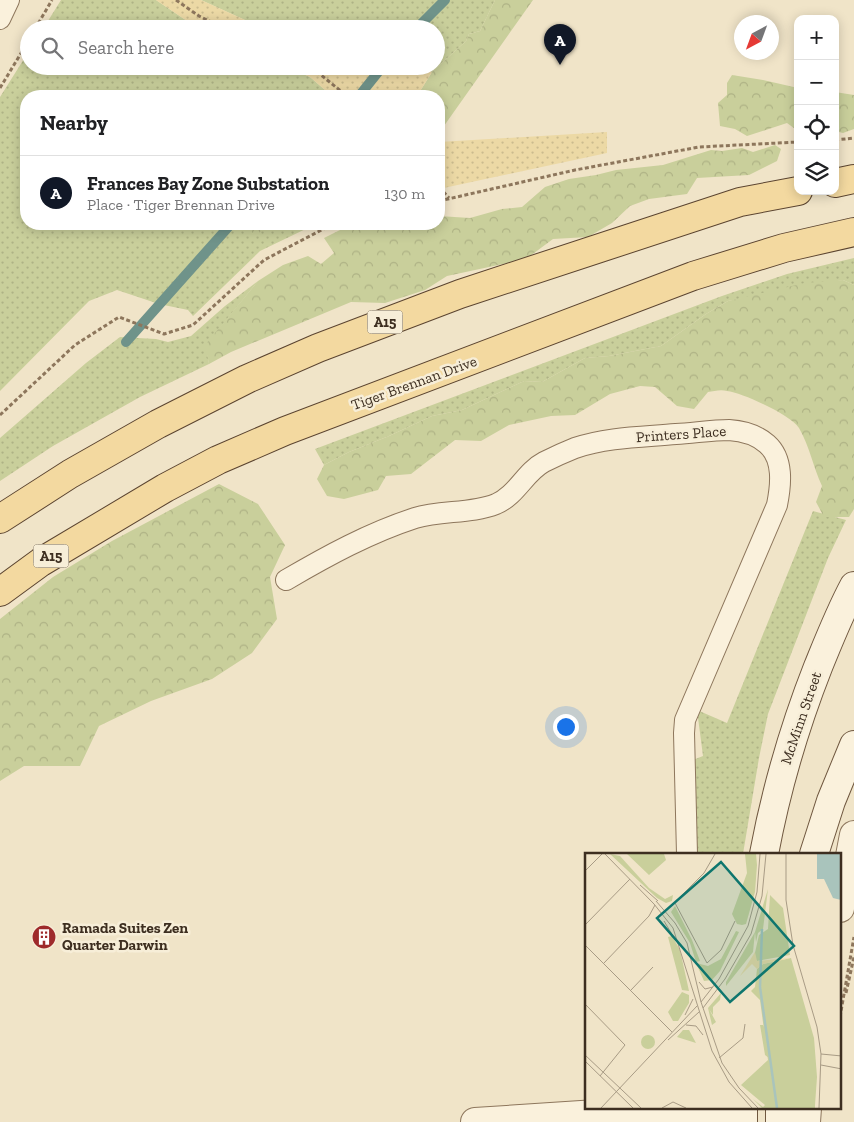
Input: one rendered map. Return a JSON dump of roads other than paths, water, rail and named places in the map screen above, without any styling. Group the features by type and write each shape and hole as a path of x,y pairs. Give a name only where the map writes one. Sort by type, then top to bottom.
{"main road":[{"path":"839,182 854,179"},
{"name":"A15","path":"0,519 70,474 158,424 247,379 318,348 460,294 586,252 740,202 794,191"},
{"name":"Tiger Brennan Drive","path":"0,592 40,562 165,488 218,460 286,431 693,276 784,248 854,232"}],"street":[{"name":"McMinn Street","path":"764,853 781,774 795,729 823,654 854,586"},
{"path":"814,853 831,801 854,745"},
{"path":"842,898 854,835"},
{"path":"475,1122 637,1114 746,1112"}],"lane":[{"path":"0,19 9,0"},
{"name":"Printers Place","path":"286,580 332,552 416,518 485,508 498,503 508,497 542,463 576,448 620,438 729,430 756,436 769,445 776,457 781,475 778,505 685,720 687,853"}],"waterway":[{"path":"425,20 445,0"},
{"path":"364,90 376,75"},
{"path":"126,342 226,230"}],"place":[{"name":"Frances Bay Zone Substation","path":"560,65"},
{"name":"Ramada Suites Zen Quarter Darwin","path":"44,937"}]}
